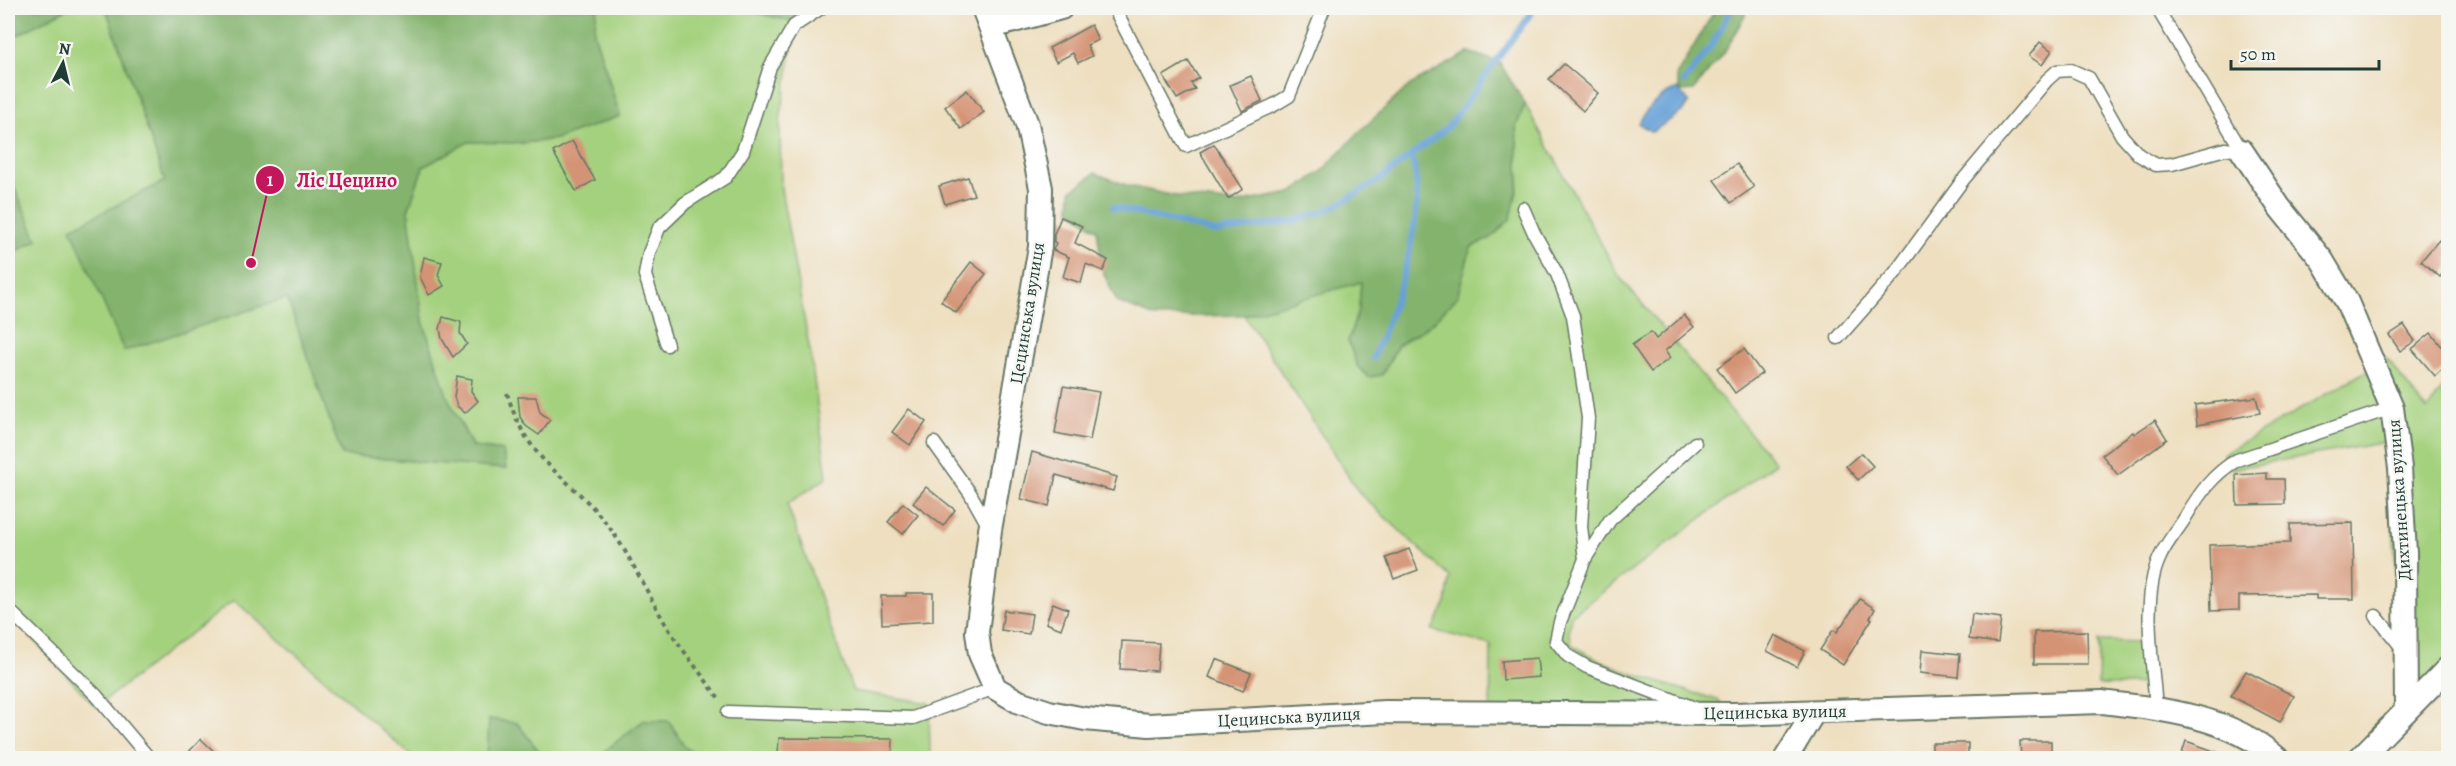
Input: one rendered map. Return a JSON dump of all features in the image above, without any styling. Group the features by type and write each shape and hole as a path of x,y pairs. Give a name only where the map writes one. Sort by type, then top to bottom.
{"street":[{"path":"987,17 1061,8"},
{"name":"Цецинська вулиця","path":"987,17 1027,124 1041,188 1040,247 990,530 977,632 980,654 995,688 1019,702 1048,712 1084,719 1149,725 1396,712 1707,714 2102,702 2156,708 2211,721 2261,745 2277,759"},
{"name":"Дихтинецька вулиця","path":"2242,151 2280,208 2322,260 2347,302 2392,408 2400,468 2408,658 2406,711"},
{"path":"2360,759 2448,668"},
{"path":"1786,759 1814,712"}],"lane":[{"path":"667,345 645,275 649,253 659,228 685,203 726,177 743,151 770,68 794,26 821,8"},
{"path":"1114,8 1186,147 1289,96 1324,8"},
{"path":"2157,8 2242,151"},
{"path":"1838,338 1895,273 1963,180 2057,71 2071,70 2088,78 2122,136 2139,155 2156,165 2172,164 2225,149 2242,151"},
{"path":"1523,208 1557,274 1573,316 1588,418 1581,527 1585,559"},
{"path":"2156,708 2151,613 2152,577 2160,556 2198,496 2220,470 2237,460 2392,408"},
{"path":"934,443 970,493 990,530"},
{"path":"1695,443 1610,520 1585,559 1560,622 1556,641 1568,656 1587,667 1707,714"},
{"path":"8,609 96,695 149,759"},
{"path":"2376,616 2399,641 2408,658"},
{"path":"728,712 913,718 995,688"}],"path":[{"path":"507,393 523,435 535,453 602,518 621,544 685,654 728,712"}],"green space":[{"path":"8,8 68,8 8,40"},
{"path":"68,8 106,8 165,181 287,298 342,455 506,469 503,451 473,447 447,396 423,321 408,210 423,167 468,142 522,143 556,139 620,116 594,32 597,8 735,8 796,22 780,122 781,189 811,357 827,478 787,504 853,691 929,703 930,758 700,758 685,747 669,721 643,721 596,758 544,758 517,723 490,719 487,758 414,758 234,600 96,707 8,612 8,256 37,240 8,172 8,40"},
{"path":"106,8 597,8 594,33 620,116 556,139 522,143 468,142 423,167 408,210 423,321 447,396 472,447 503,451 506,469 342,455 287,298 124,351 71,228 165,181"},
{"path":"735,8 820,8 796,22"},
{"path":"1716,8 1749,8 1726,49 1694,90 1680,91 1676,76"},
{"path":"1469,52 1500,63 1525,104 1516,127 1519,182 1511,218 1491,238 1471,247 1457,297 1431,324 1398,345 1382,375 1368,377 1358,367 1348,341 1359,308 1361,282 1244,315 1155,317 1117,302 1103,272 1097,230 1070,210 1071,191 1095,173 1129,186 1180,197 1237,203 1291,193 1322,171 1360,131 1410,85"},
{"path":"1525,104 1619,276 1775,463 1571,616 1569,630 1572,645 1625,671 1720,701 1719,726 1490,725 1491,645 1432,630 1446,603 1450,577 1360,494 1244,315 1361,281 1359,308 1348,341 1358,367 1368,377 1382,375 1398,345 1431,324 1465,266 1471,247 1491,238 1519,182 1516,127"},
{"path":"8,172 37,240 8,256"},
{"path":"2387,359 2427,410 2448,381 2448,690 2418,718 2398,702 2402,655 2387,442 2232,469 2223,454"},
{"path":"2099,641 2146,642 2145,685 2098,685"},
{"path":"489,719 517,723 544,758 487,758"},
{"path":"643,721 669,721 685,747 700,758 596,758"}],"water":[{"path":"1678,89 1689,102 1683,111 1652,132 1639,124 1641,118 1654,103"}],"building":[{"path":"1091,25 1098,40 1087,45 1092,56 1078,63 1073,53 1056,62 1049,48"},
{"path":"2040,42 2052,51 2042,65 2029,56"},
{"path":"1188,61 1199,78 1191,83 1195,89 1177,99 1163,76"},
{"path":"1564,64 1598,93 1583,111 1549,79"},
{"path":"1251,76 1262,101 1242,111 1230,85"},
{"path":"967,90 984,112 961,129 945,107"},
{"path":"572,141 595,180 576,191 553,152"},
{"path":"1214,144 1243,189 1228,199 1200,152"},
{"path":"1737,164 1754,187 1731,203 1714,180"},
{"path":"968,177 974,195 945,204 939,186"},
{"path":"1061,217 1082,226 1075,243 1108,260 1103,271 1086,264 1081,283 1063,277 1069,257 1053,250 1056,243 1054,234"},
{"path":"2439,240 2448,248 2448,267 2440,277 2421,261"},
{"path":"424,257 442,262 438,275 444,286 429,295 420,277"},
{"path":"971,262 986,274 956,313 941,301"},
{"path":"1684,315 1694,327 1665,351 1670,358 1651,372 1632,345 1651,332 1656,339"},
{"path":"443,317 461,322 460,333 467,344 453,357 442,339 440,329"},
{"path":"2404,325 2415,341 2400,351 2389,335"},
{"path":"2431,333 2448,354 2448,364 2435,376 2412,349"},
{"path":"1744,349 1762,373 1735,393 1717,368"},
{"path":"457,376 472,379 471,391 478,401 465,413 457,406 454,397"},
{"path":"1063,386 1099,392 1090,440 1055,433"},
{"path":"518,397 536,397 540,412 550,420 539,435 526,426 520,417"},
{"path":"2256,397 2260,413 2197,425 2195,405"},
{"path":"909,409 926,422 910,445 892,432"},
{"path":"2155,420 2167,439 2118,475 2102,455 2133,432 2134,434"},
{"path":"1032,452 1117,477 1113,491 1056,475 1049,506 1021,499"},
{"path":"1861,453 1873,466 1858,480 1846,466"},
{"path":"2267,473 2267,479 2284,479 2285,504 2237,505 2236,475"},
{"path":"926,487 955,510 943,526 913,503"},
{"path":"903,503 918,515 903,534 888,522"},
{"path":"2353,523 2354,599 2316,599 2316,595 2239,596 2239,610 2211,611 2209,545 2290,543 2290,524"},
{"path":"1409,549 1418,570 1394,579 1386,558"},
{"path":"906,593 933,593 933,621 882,624 881,596 906,596"},
{"path":"1860,599 1875,609 1870,618 1872,619 1843,665 1820,650 1833,630 1837,632"},
{"path":"1053,603 1068,609 1061,629 1046,623"},
{"path":"1004,610 1032,614 1029,634 1001,630"},
{"path":"1972,614 2001,618 1998,643 1969,639"},
{"path":"2087,631 2088,664 2034,664 2034,632"},
{"path":"1775,635 1805,651 1797,667 1767,651"},
{"path":"1122,641 1159,643 1157,671 1120,669"},
{"path":"1922,650 1960,654 1958,677 1920,673"},
{"path":"1537,658 1539,677 1503,680 1502,661"},
{"path":"1216,659 1251,673 1243,691 1209,677"},
{"path":"2246,671 2294,696 2280,722 2231,696"},
{"path":"779,738 893,739 892,759 789,759 789,753 778,753"},
{"path":"201,739 222,759 182,759"},
{"path":"2020,741 2051,741 2051,759 2021,759"},
{"path":"2186,741 2228,756 2228,759 2180,759"},
{"path":"1932,743 1968,743 1968,759 1932,759"}],"waterway":[{"path":"1113,207 1216,232 1295,221 1332,208 1378,181 1448,127 1535,8"},
{"path":"1684,82 1712,45 1732,8"},
{"path":"1373,358 1403,276 1413,234 1417,192 1412,155"}],"place":[{"name":"Ліс Цецино","path":"251,263"}]}
